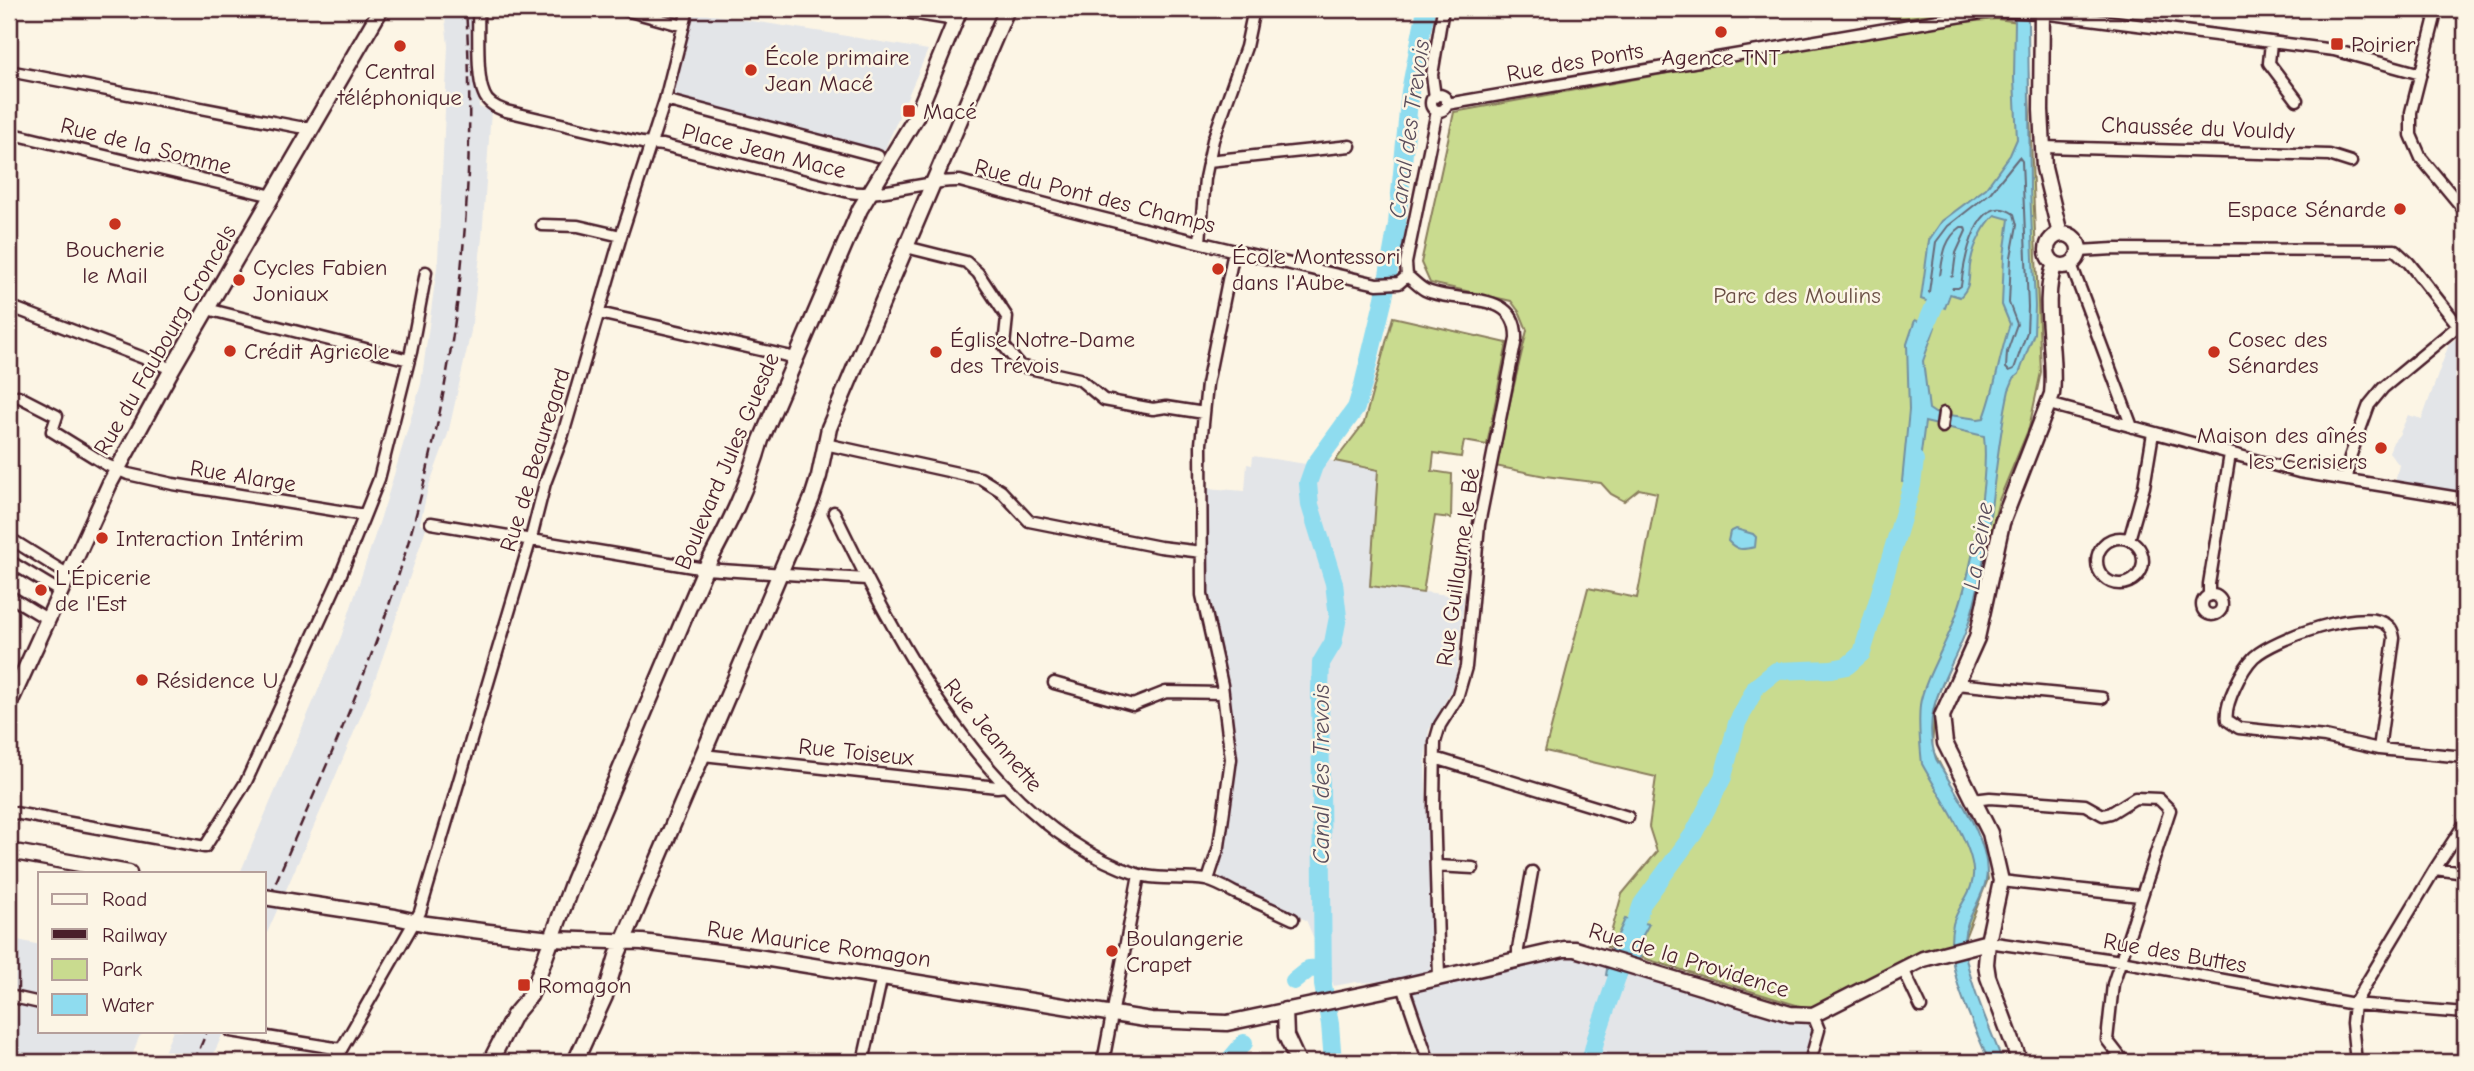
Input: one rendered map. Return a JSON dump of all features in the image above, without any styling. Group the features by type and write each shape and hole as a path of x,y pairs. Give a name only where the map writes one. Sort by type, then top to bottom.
{"street":[{"name":"Rue du Faubourg Croncels","path":"9,705 59,591 117,470 172,369 381,9"},
{"name":"Place Jean Mace","path":"478,9 481,80 484,96 494,106 506,111 868,194"},
{"path":"622,9 684,26"},
{"name":"Rue de Beauregard","path":"334,1062 420,912 545,483 562,438 621,236 665,100 688,9"},
{"path":"887,9 958,15"},
{"path":"575,1062 605,996 615,959 815,491 829,428 1007,9"},
{"path":"1200,242 1208,161 1246,47 1254,9"},
{"path":"1437,111 1432,106 1435,97 1432,75 1443,9"},
{"name":"Rue des Ponts","path":"1447,104 2000,11 2037,12 2334,50 2421,74"},
{"path":"2437,11 2411,112 2411,135 2421,158 2465,211"},
{"path":"2037,12 2044,168 2060,234"},
{"name":"Boulevard Jules Guesde","path":"490,1062 514,1015 530,996 573,881 705,569 728,527 796,358 868,194 877,184 916,117 958,15"},
{"path":"2271,42 2269,63 2297,100"},
{"path":"9,71 299,127 314,127"},
{"path":"1435,97 1442,96 1447,104 1443,110 1437,111"},
{"name":"Place Jean Mace","path":"665,100 878,156"},
{"path":"1403,279 1437,111"},
{"name":"Rue de la Somme","path":"9,132 273,195"},
{"path":"1208,161 1350,146"},
{"name":"Chaussée du Vouldy","path":"2043,146 2329,155 2351,162"},
{"name":"Rue du Pont des Champs","path":"868,194 934,181 960,181 1054,207 1377,284 1403,279"},
{"path":"542,225 578,226 621,236"},
{"path":"2060,234 2073,238 2079,251 2077,259 2066,266 2055,264 2049,259 2047,251 2048,244 2060,234"},
{"path":"906,247 966,262 978,273 1007,317 1004,346 1020,366 1079,379 1104,400 1153,409 1166,407 1204,413"},
{"path":"2079,251 2395,250 2462,322 2383,388 2370,405 2350,457 2347,480"},
{"path":"1234,251 1204,413 1201,444 1202,595 1223,692 1231,758 1219,846 1208,880 1293,919"},
{"path":"2020,1062 1987,977 1989,942 2001,881 1990,833 1950,757 1942,729 1942,716 1980,625 2002,523 2049,404 2054,375 2048,286 2055,264"},
{"path":"2071,264 2132,427"},
{"path":"9,812 205,847 246,782 339,579 379,479 409,360 426,272"},
{"name":"Rue Guillaume le Bé","path":"1403,279 1425,290 1500,305 1511,315 1516,326 1516,339 1479,524 1466,667 1457,698 1440,725 1435,742 1439,977"},
{"path":"9,306 172,369"},
{"path":"207,310 409,360"},
{"path":"599,313 796,358"},
{"name":"Rue Alarge","path":"18,396 57,416 52,431 117,470 173,484 364,515"},
{"path":"2049,404 2300,472 2465,499"},
{"path":"1942,426 1944,413"},
{"path":"2129,540 2144,487 2152,433"},
{"path":"825,444 980,478 1001,491 1029,520 1160,547 1202,552"},
{"path":"2209,596 2230,454"},
{"name":"Rue Jeannette","path":"834,512 866,579 924,682 1006,786 1052,829 1098,857 1139,875 1208,880"},
{"path":"431,523 705,569 866,579"},
{"path":"9,538 67,574"},
{"path":"2113,539 2129,540 2140,549 2143,556 2141,570 2137,577 2125,584 2110,582 2104,577 2097,563 2101,548 2113,539"},
{"path":"9,561 59,591"},
{"path":"9,596 47,619"},
{"path":"2379,749 2394,638 2392,629 2384,623 2359,619 2325,625 2266,649 2254,657 2242,671 2225,713 2227,720 2239,728 2325,737 2379,749 2465,757"},
{"path":"1054,683 1133,705 1166,692 1223,692"},
{"path":"1956,684 2102,698"},
{"name":"Rue Toiseux","path":"703,755 1006,786"},
{"path":"1435,758 1628,817"},
{"path":"1973,800 1990,798 2085,805 2102,815 2111,813 2135,798 2159,799 2167,804 2169,810 2113,984 2106,1040 2123,1062"},
{"path":"2356,1062 2352,1023 2354,1004 2465,823"},
{"path":"9,851 124,872"},
{"path":"1436,866 1473,868"},
{"path":"2435,869 2465,873"},
{"path":"1518,959 1532,872"},
{"path":"1103,1062 1139,875"},
{"path":"2001,881 2140,896"},
{"name":"Rue Maurice Romagon","path":"266,897 415,922 551,939 624,941 757,957 1151,1020 1227,1023 1341,997"},
{"path":"1813,1015 1923,959 1989,942"},
{"name":"Rue des Buttes","path":"1989,942 2120,961 2354,1004 2465,1013"},
{"name":"Rue de la Providence","path":"1341,997 1403,986 1564,949 1575,949 1790,1014 1813,1015 1819,1030 1810,1062"},
{"path":"1903,969 1921,1007"},
{"path":"863,1062 882,976"},
{"path":"1403,986 1429,1062"},
{"path":"9,996 38,1003"},
{"path":"1284,1010 1286,1036 1298,1062"},
{"path":"237,1032 341,1049"}],"shaded area":[{"path":"444,9 476,9 479,107 491,111 482,238 471,331 448,434 428,488 420,524 426,528 389,639 368,699 266,935 266,872 240,872 341,637 385,505 421,384 438,260 448,46"},
{"path":"694,12 928,50 884,151 671,97"},
{"path":"2465,332 2465,493 2395,482 2399,465 2389,452 2393,442 2408,415 2422,419 2449,344"},
{"path":"1253,456 1306,464 1328,460 1379,470 1370,585 1464,597 1456,675 1450,693 1429,730 1425,759 1432,970 1400,980 1334,986 1306,920 1218,882 1234,773 1235,737 1224,673 1209,615 1206,488 1245,491 1247,464 1252,465"},
{"path":"9,938 38,945 38,1032 144,1032 139,1037 130,1062 9,1062 9,1049 20,1003 9,999"},
{"path":"1571,947 1814,1024 1807,1062 1430,1062 1399,985"},
{"path":"173,1032 224,1032 210,1062 160,1062"}],"green space":[{"path":"1856,9 1960,9 1897,19"},
{"name":"Parc des Moulins","path":"1997,19 2026,23 2041,372 2029,428 1999,500 1970,618 1935,702 1932,749 1982,845 1988,879 1964,940 1925,951 1824,1003 1806,1008 1607,947 1622,894 1657,852 1649,827 1656,777 1545,751 1588,588 1637,598 1657,493 1639,489 1624,501 1611,494 1601,483 1495,466 1527,330 1511,301 1430,283 1421,263 1454,112 1933,25"},
{"path":"1393,317 1507,343 1487,445 1464,441 1461,457 1434,453 1432,471 1452,474 1451,518 1435,516 1423,593 1370,586 1378,470 1335,461 1364,423"}],"water":[{"name":"La Seine","path":"2009,9 2027,9 2034,333 2019,374 2014,378 2009,390 1977,594 1963,640 1940,689 1931,722 1936,759 1962,801 1978,834 1987,866 1984,888 1967,924 1964,940 1973,984 2003,1062 1989,1062 1961,994 1952,959 1953,924 1973,878 1971,858 1960,831 1922,764 1919,727 1922,696 1954,621 1972,555 1984,479 1984,436 1925,422 1917,484 1902,482 1909,410 1907,344 1915,320 1935,327 1923,361 1929,409 1935,413 1978,419 1984,418 2010,324 2002,305 2009,219 1995,215 1977,242 1968,284 1960,297 1950,294 1945,308 1921,299 1929,240 1942,221 1986,188 2010,155 2017,139 2015,21"},
{"path":"1736,529 1753,534 1756,537 1755,547 1734,547 1728,541 1730,532"},
{"path":"1625,919 1649,924 1643,935 1640,960 1632,959 1624,980 1606,975 1610,952"}],"waterway":[{"name":"Canal des Trevois","path":"1333,1062 1323,985 1320,690 1321,663 1333,643 1338,617 1334,583 1310,505 1308,483 1314,466 1356,408 1363,385 1384,298 1397,224 1410,91 1426,9"},
{"path":"1918,344 1944,283"},
{"path":"1590,1062 1642,904 1694,833 1723,777 1737,723 1756,687 1776,671 1847,666 1862,653 1912,485 1915,460"},
{"path":"1294,981 1309,969 1323,968"},
{"path":"1228,1062 1244,1043"}],"railway":[{"path":"266,905 346,719 376,641 412,530 430,457 445,383 464,234 469,84 466,9"},
{"path":"194,1062 207,1032"}],"place":[{"name":"Agence TNT","path":"1721,32"},
{"name":"Poirier","path":"2337,44"},
{"name":"Central téléphonique","path":"400,46"},
{"name":"École primaire Jean Macé","path":"751,70"},
{"name":"Macé","path":"909,111"},
{"name":"Espace Sénarde","path":"2400,209"},
{"name":"Boucherie le Mail","path":"115,224"},
{"name":"École Montessori dans l'Aube","path":"1218,269"},
{"name":"Cycles Fabien Joniaux","path":"239,280"},
{"name":"Crédit Agricole","path":"230,351"},
{"name":"Église Notre-Dame des Trévois","path":"936,352"},
{"name":"Cosec des Sénardes","path":"2214,352"},
{"name":"Maison des aînés les Cerisiers","path":"2381,448"},
{"name":"Interaction Intérim","path":"102,538"},
{"name":"L'Épicerie de l'Est","path":"41,590"},
{"name":"Résidence U","path":"142,680"},
{"name":"Boulangerie Crapet","path":"1112,951"},
{"name":"Romagon","path":"524,985"}]}
